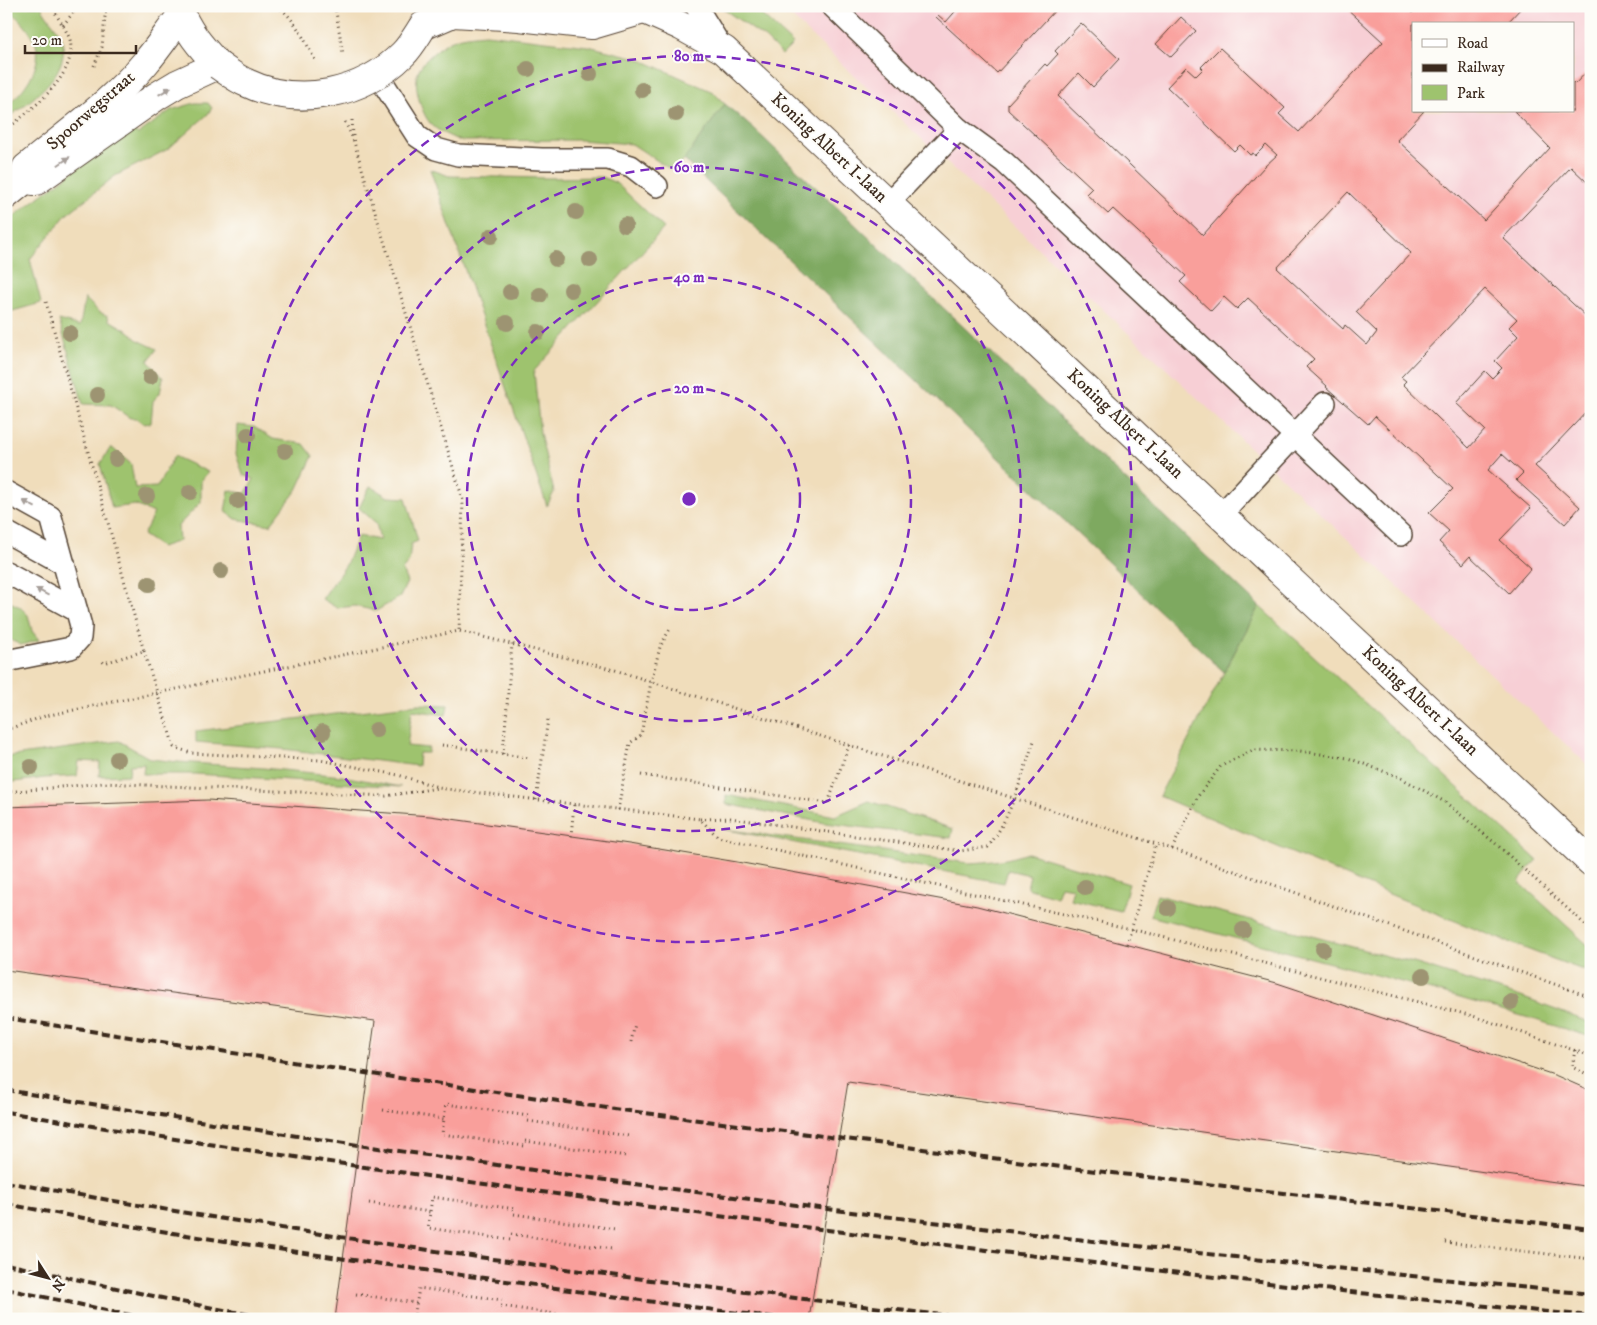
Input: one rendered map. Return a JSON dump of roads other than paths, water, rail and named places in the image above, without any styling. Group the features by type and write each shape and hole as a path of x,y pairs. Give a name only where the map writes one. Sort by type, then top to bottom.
{"main road":[{"name":"Koning Albert I-laan","path":"427,16 452,13 592,24 640,8 681,26 724,50 1591,862"},
{"path":"179,11 196,42 218,65 247,84 279,94 313,96 347,89 378,74 403,53 427,16"},
{"name":"Spoorwegstraat","path":"115,110 179,11"},
{"name":"Spoorwegstraat","path":"14,189 26,168 115,110 218,65"}],"lane":[{"path":"696,6 724,50"},
{"path":"832,6 959,129 1004,162 1401,535"},
{"path":"378,74 417,136 436,149 458,155 542,159 608,159 631,166 657,186"},
{"path":"888,203 959,129"},
{"path":"1221,515 1325,403"},
{"path":"6,492 52,517 81,626 80,638 71,648 6,661"},
{"path":"6,532 64,564"},
{"path":"6,572 77,611"}],"railway":[{"path":"6,1018 614,1109 1062,1167 1591,1229"},
{"path":"6,1090 203,1122 401,1151 797,1205 995,1230 1591,1294"},
{"path":"6,1112 169,1138 658,1208 1007,1253 1240,1280 1591,1316"},
{"path":"6,1182 248,1223 491,1259 734,1291 978,1319"},
{"path":"6,1204 134,1227 328,1256 790,1319"},
{"path":"6,1264 176,1301 273,1319"},
{"path":"6,1289 149,1319"}]}
